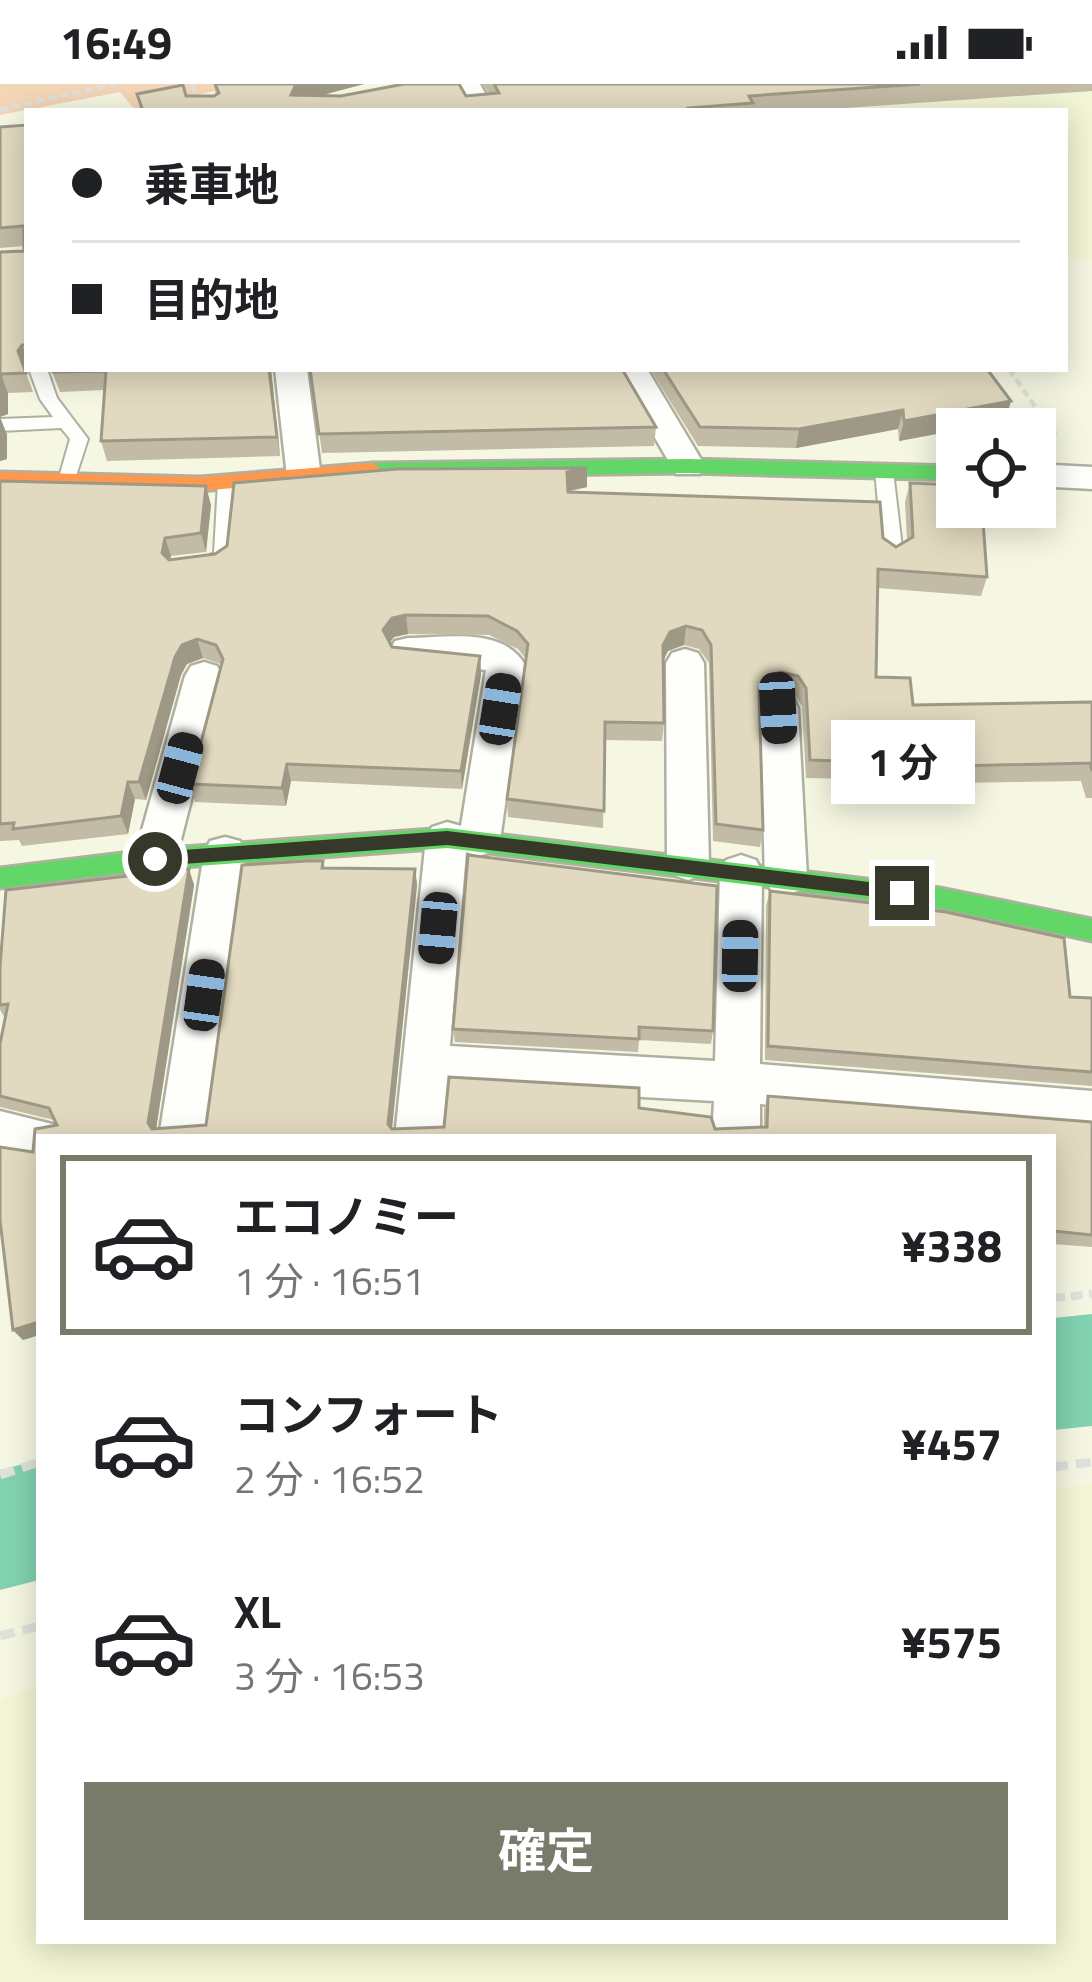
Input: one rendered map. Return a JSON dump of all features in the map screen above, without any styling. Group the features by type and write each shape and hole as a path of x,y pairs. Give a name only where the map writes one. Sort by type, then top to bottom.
{"street":[{"path":"291,372 304,477"},
{"path":"633,372 688,466"},
{"path":"0,479 226,482 399,468 688,466 936,472"},
{"path":"1056,476 1089,478"},
{"path":"408,651 489,652 506,664 463,839 419,1134"},
{"path":"685,663 688,863"},
{"path":"155,859 204,676"},
{"path":"778,708 786,878"},
{"path":"0,878 225,853 463,839 688,863 940,898 1091,930 1092,941"},
{"path":"183,1134 225,853"},
{"path":"736,1134 741,872"},
{"path":"426,1065 738,1082 1092,1112"},
{"path":"0,1132 36,1139"}],"lane":[{"path":"39,372 49,399 79,439 67,481"},
{"path":"0,425 66,422"},
{"path":"884,471 893,556"},
{"path":"182,563 181,569 220,561 226,482"}],"path":[{"path":"0,110 116,84"},
{"path":"190,84 202,104"},
{"path":"1011,372 1089,478"},
{"path":"1056,1298 1092,1294"},
{"path":"1056,1467 1092,1462"},
{"path":"0,1474 36,1463"},
{"path":"0,1636 36,1627"}],"shaded area":[{"path":"0,84 241,84 148,108 133,108 120,92 0,115"},
{"path":"496,84 1092,84 1092,259 1068,259 1068,108 498,108"},
{"path":"1092,1484 1092,1982 0,1982 0,1699 36,1687 36,1944 1056,1944 1056,1489"}],"building":[{"path":"215,84 296,84 291,95 341,96 404,84 459,84 466,96 499,93 494,84 920,84 749,96 753,103 688,108 142,108 137,94 183,85 186,96 219,93"},
{"path":"24,125 24,226 0,228 0,127"},
{"path":"24,251 24,345 18,351 26,373 1,374 0,395 0,252"},
{"path":"106,372 269,372 277,437 101,441"},
{"path":"310,372 624,372 656,427 319,434"},
{"path":"665,372 989,372 1011,401 936,408 936,415 904,421 903,410 799,429 700,427"},
{"path":"587,468 567,472 568,492 880,502 883,538 896,547 913,537 910,483 936,484 936,528 984,528 987,577 878,569 876,677 910,678 913,705 1092,702 1092,771 1090,763 957,766 953,750 869,747 870,762 810,760 806,688 798,676 781,672 767,676 759,690 763,830 716,824 711,645 702,630 686,626 670,632 663,645 664,723 605,722 604,811 507,799 528,644 517,631 488,616 406,615 392,618 383,630 392,647 480,656 461,771 287,764 282,788 190,784 223,659 216,645 197,639 182,645 175,657 139,782 128,782 121,816 13,829 14,823 0,824 0,481 206,486 201,533 165,538 162,553 169,560 215,554 227,546 234,483 397,469"},
{"path":"468,855 717,886 713,1031 639,1027 639,1039 453,1029"},
{"path":"323,861 322,868 415,869 388,1124 392,1129 444,1127 449,1077 639,1088 639,1108 711,1117 715,1129 767,1127 768,1096 1092,1122 1092,1235 1056,1231 1056,1134 36,1134 36,1323 13,1330 0,1220 0,1147 33,1152 35,1129 57,1125 49,1108 0,1096 0,1044 8,1004 0,1005 6,890 189,869 148,1123 152,1129 206,1125 242,865"},
{"path":"770,891 946,912 1064,938 1070,997 1092,998 1092,1072 768,1046"}],"waterway":[{"path":"1056,1374 1092,1370"},
{"path":"0,1530 36,1521"}],"traffic: fast":[{"path":"373,470 688,466 936,472"},
{"path":"0,878 155,859 447,838 940,898 1092,930"}],"traffic: slow":[{"path":"0,479 200,484 373,470"}],"route":[{"path":"155,859 447,838 688,863 902,893"}]}
